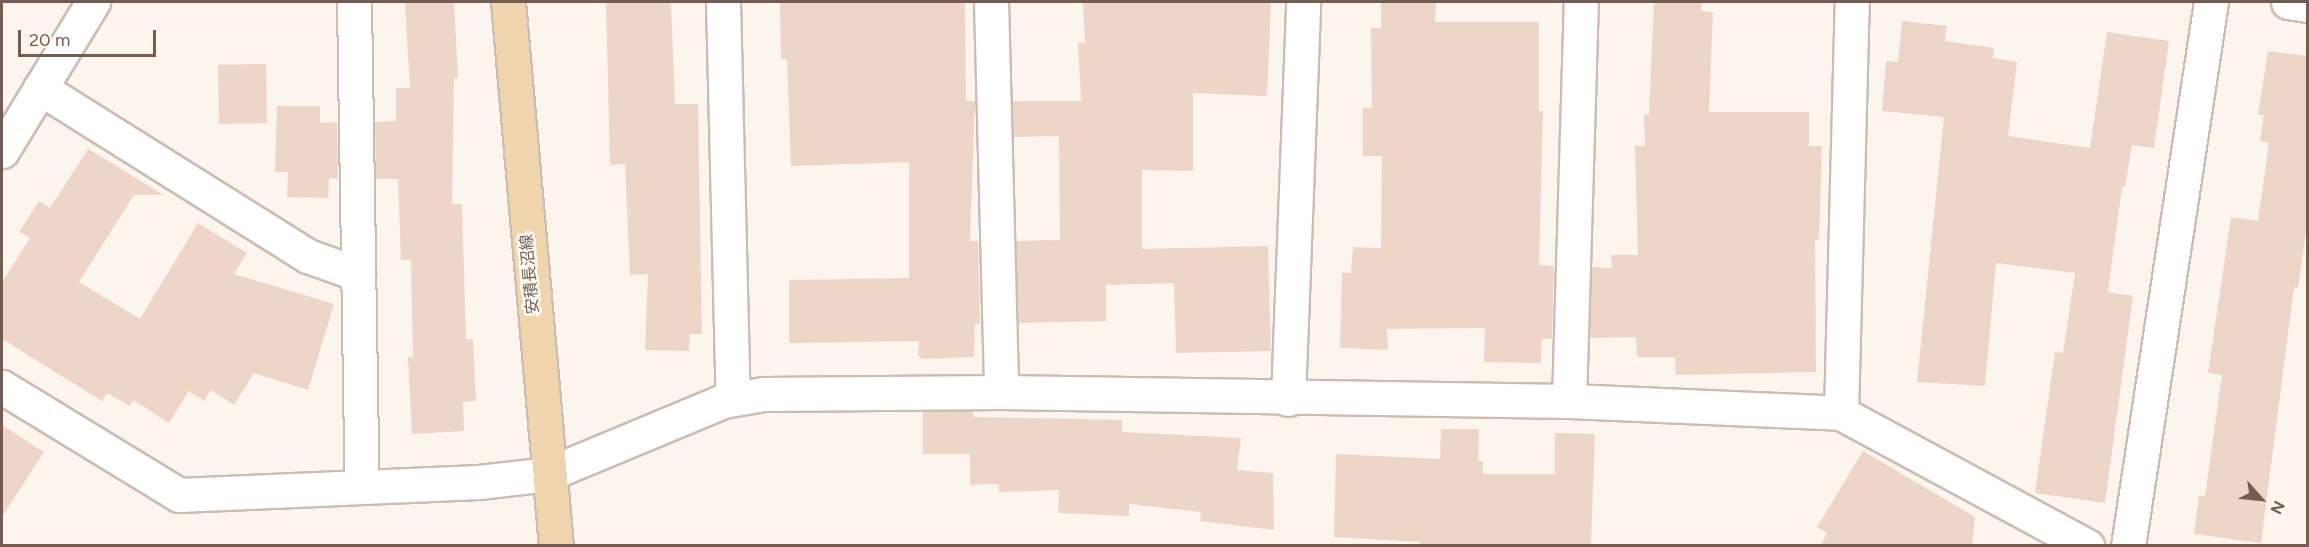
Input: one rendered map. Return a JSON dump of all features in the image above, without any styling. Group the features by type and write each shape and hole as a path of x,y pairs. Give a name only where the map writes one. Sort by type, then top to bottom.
{"main road":[{"name":"安積長沼線","path":"508,2 556,546"}],"street":[{"path":"2,151 93,2"},
{"path":"354,2 362,487"},
{"path":"723,2 733,399"},
{"path":"991,2 1000,392"},
{"path":"1288,399 1303,2"},
{"path":"1569,401 1581,2"},
{"path":"1841,413 1852,2"},
{"path":"2128,546 2211,2"},
{"path":"2288,2 2307,5"},
{"path":"40,88 308,256 358,274"},
{"path":"2,387 179,495 479,483 548,474 733,399 762,394 1000,392 1288,399 1569,401 1841,413 2087,546"}],"building":[{"path":"405,2 454,2 458,78 454,78 452,204 462,204 466,339 473,339 476,401 463,402 464,431 412,434 408,357 413,357 411,260 401,260 398,179 376,179 375,122 396,121 396,88 410,88"},
{"path":"606,2 671,2 675,104 698,104 702,334 690,334 689,351 645,350 648,274 630,275 625,164 610,165"},
{"path":"780,2 965,2 966,101 975,101 970,241 978,241 980,324 975,324 974,357 923,359 918,356 919,341 789,343 789,280 909,278 909,162 791,166 787,59 781,59"},
{"path":"1083,2 1271,2 1267,96 1193,93 1193,171 1142,170 1142,249 1268,246 1271,351 1176,353 1174,283 1106,285 1106,321 1018,323 1016,241 1060,240 1059,136 1013,137 1012,101 1081,101 1078,43 1085,43"},
{"path":"1381,2 1436,2 1435,22 1539,22 1539,111 1543,111 1539,265 1554,266 1552,339 1542,339 1541,363 1484,362 1485,328 1387,329 1388,350 1340,348 1342,273 1351,273 1353,247 1381,248 1382,156 1363,156 1363,108 1372,108 1371,28 1381,28"},
{"path":"1654,2 1702,3 1701,11 1713,12 1709,112 1809,112 1809,146 1822,146 1819,240 1815,240 1816,372 1676,375 1675,357 1637,357 1636,337 1590,338 1592,267 1612,268 1611,255 1638,255 1635,146 1645,146 1644,115 1649,115"},
{"path":"1902,21 1947,26 1945,41 1994,48 1993,58 2017,62 2008,136 2090,148 2107,32 2169,41 2154,148 2132,145 2125,187 2122,187 2108,292 2133,296 2105,503 2035,493 2055,352 2063,353 2075,273 1996,263 1985,386 1917,382 1944,117 1882,111 1886,61 1898,62"},
{"path":"2268,51 2307,56 2307,224 2298,288 2294,287 2261,543 2194,534 2199,496 2205,496 2222,375 2208,373 2231,217 2258,221 2269,143 2260,141 2264,115 2258,115"},
{"path":"266,64 267,123 219,124 218,65"},
{"path":"277,106 320,106 320,123 337,122 338,179 329,178 328,198 287,197 288,172 275,172"},
{"path":"88,149 164,195 134,195 79,282 140,319 198,223 247,253 234,274 334,304 308,390 254,373 234,405 211,390 204,401 189,391 169,423 133,400 130,406 107,393 102,401 2,339 2,282 30,238 19,232 39,201 50,208"},
{"path":"923,411 973,411 973,417 1122,420 1122,432 1241,438 1237,470 1273,473 1274,530 1200,521 1201,512 1129,504 1129,516 1058,513 1059,490 999,492 999,484 970,485 970,454 923,454"},
{"path":"2,425 44,452 2,517"},
{"path":"1441,429 1479,429 1478,461 1483,461 1483,474 1555,474 1555,433 1595,434 1591,546 1420,546 1420,542 1334,537 1336,454 1440,459"},
{"path":"1863,451 1975,517 1972,546 1820,546 1827,533 1817,527"}]}
